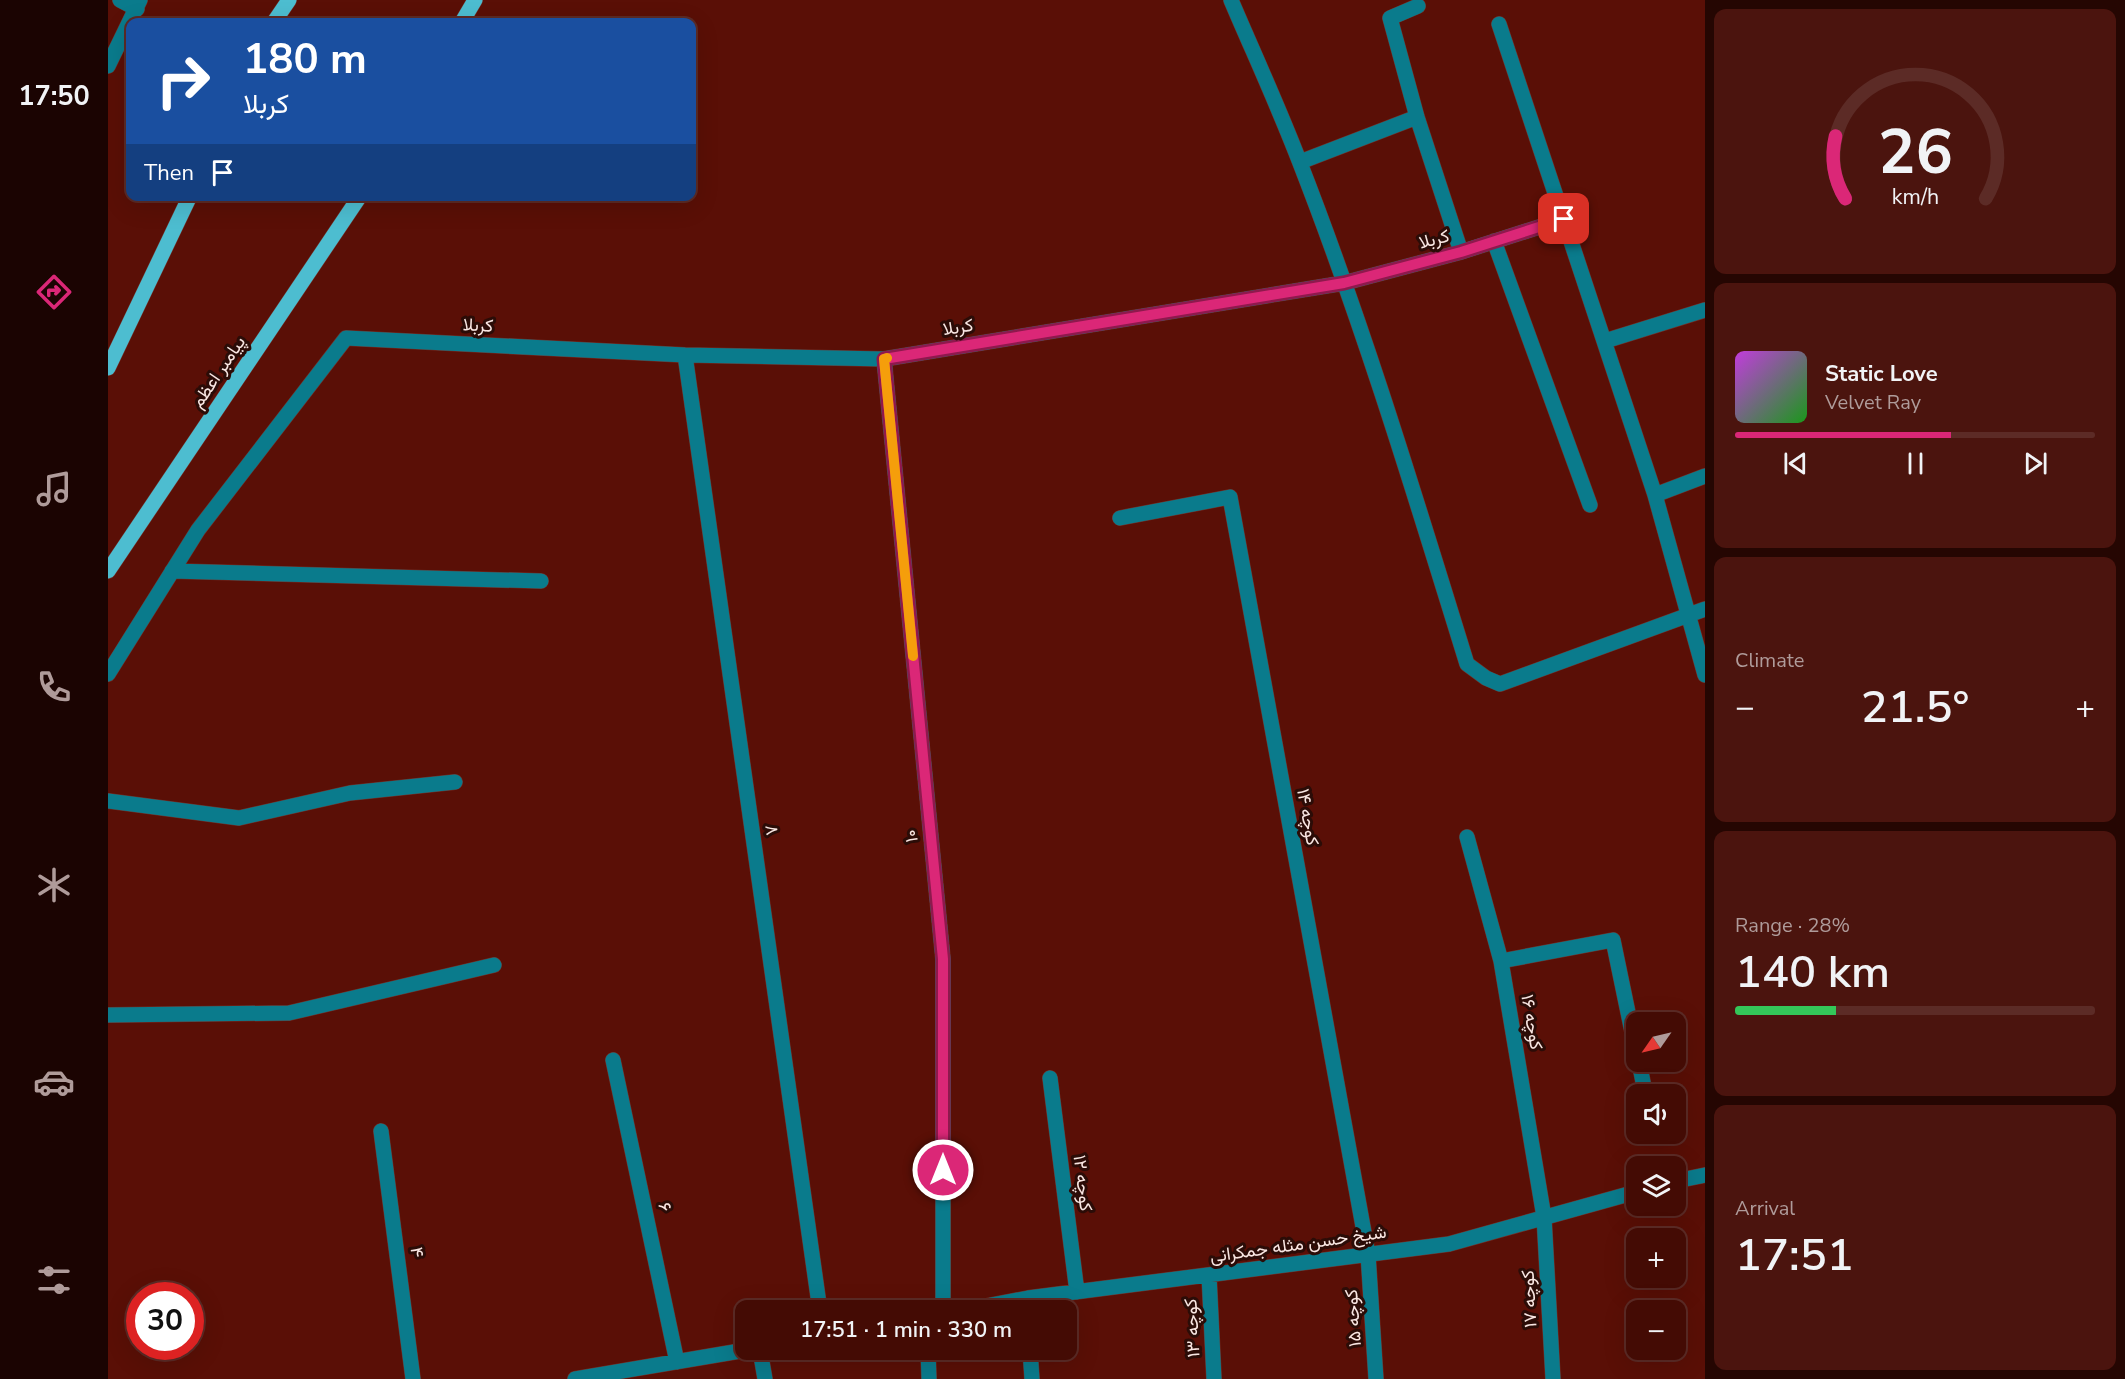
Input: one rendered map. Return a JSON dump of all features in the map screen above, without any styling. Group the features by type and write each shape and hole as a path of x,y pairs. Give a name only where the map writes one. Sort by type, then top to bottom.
{"main road":[{"path":"277,18 289,0"},
{"path":"464,18 475,0"},
{"path":"108,368 188,201"},
{"name":"پیامبر اعظم","path":"108,571 357,201"}],"street":[{"path":"120,0 138,4 131,18"},
{"path":"1231,0 1300,162 1344,283 1390,416 1467,664 1486,678 1500,684 1705,609"},
{"path":"1418,6 1390,18 1417,117 1461,252"},
{"path":"1499,24 1655,495 1705,675"},
{"path":"108,66 126,29"},
{"path":"1300,162 1417,117"},
{"name":"کربلا","path":"172,572 198,530 346,338 685,355 884,359 1344,283 1461,252 1564,219"},
{"path":"1494,241 1590,505"},
{"path":"1605,341 1705,310"},
{"name":"۸","path":"685,355 818,1300"},
{"name":"۱۰","path":"884,359 943,959 943,1300"},
{"path":"1655,495 1705,476"},
{"name":"کوچه ۱۴","path":"1120,518 1230,497 1368,1254"},
{"path":"108,674 172,572 541,581"},
{"path":"108,801 239,818 350,793 455,782"},
{"name":"کوچه ۱۶","path":"1467,837 1502,961 1544,1217"},
{"path":"1502,961 1613,940 1628,1012"},
{"path":"108,1015 289,1013 494,965"},
{"name":"۶","path":"614,1060 677,1362"},
{"name":"کوچه ۱۲","path":"1050,1078 1077,1292"},
{"name":"۴","path":"381,1131 413,1379"},
{"path":"1686,1179 1705,1175"},
{"name":"شیخ حسن مثله جمکرانی","path":"1047,1300 1077,1292 1449,1244 1626,1195"},
{"name":"کوچه ۱۷","path":"1544,1217 1553,1379"},
{"name":"کوچه ۱۵","path":"1368,1254 1376,1379"},
{"name":"کوچه ۱۳","path":"1209,1275 1214,1379"},
{"path":"575,1379 735,1352"},
{"path":"762,1360 765,1379"},
{"path":"928,1360 929,1379"},
{"path":"1031,1360 1032,1379"}],"slow traffic":[{"path":"887,358 884,359 913,656"}],"route":[{"path":"943,1170 943,959 884,359 1344,283 1461,252 1564,219"}]}
